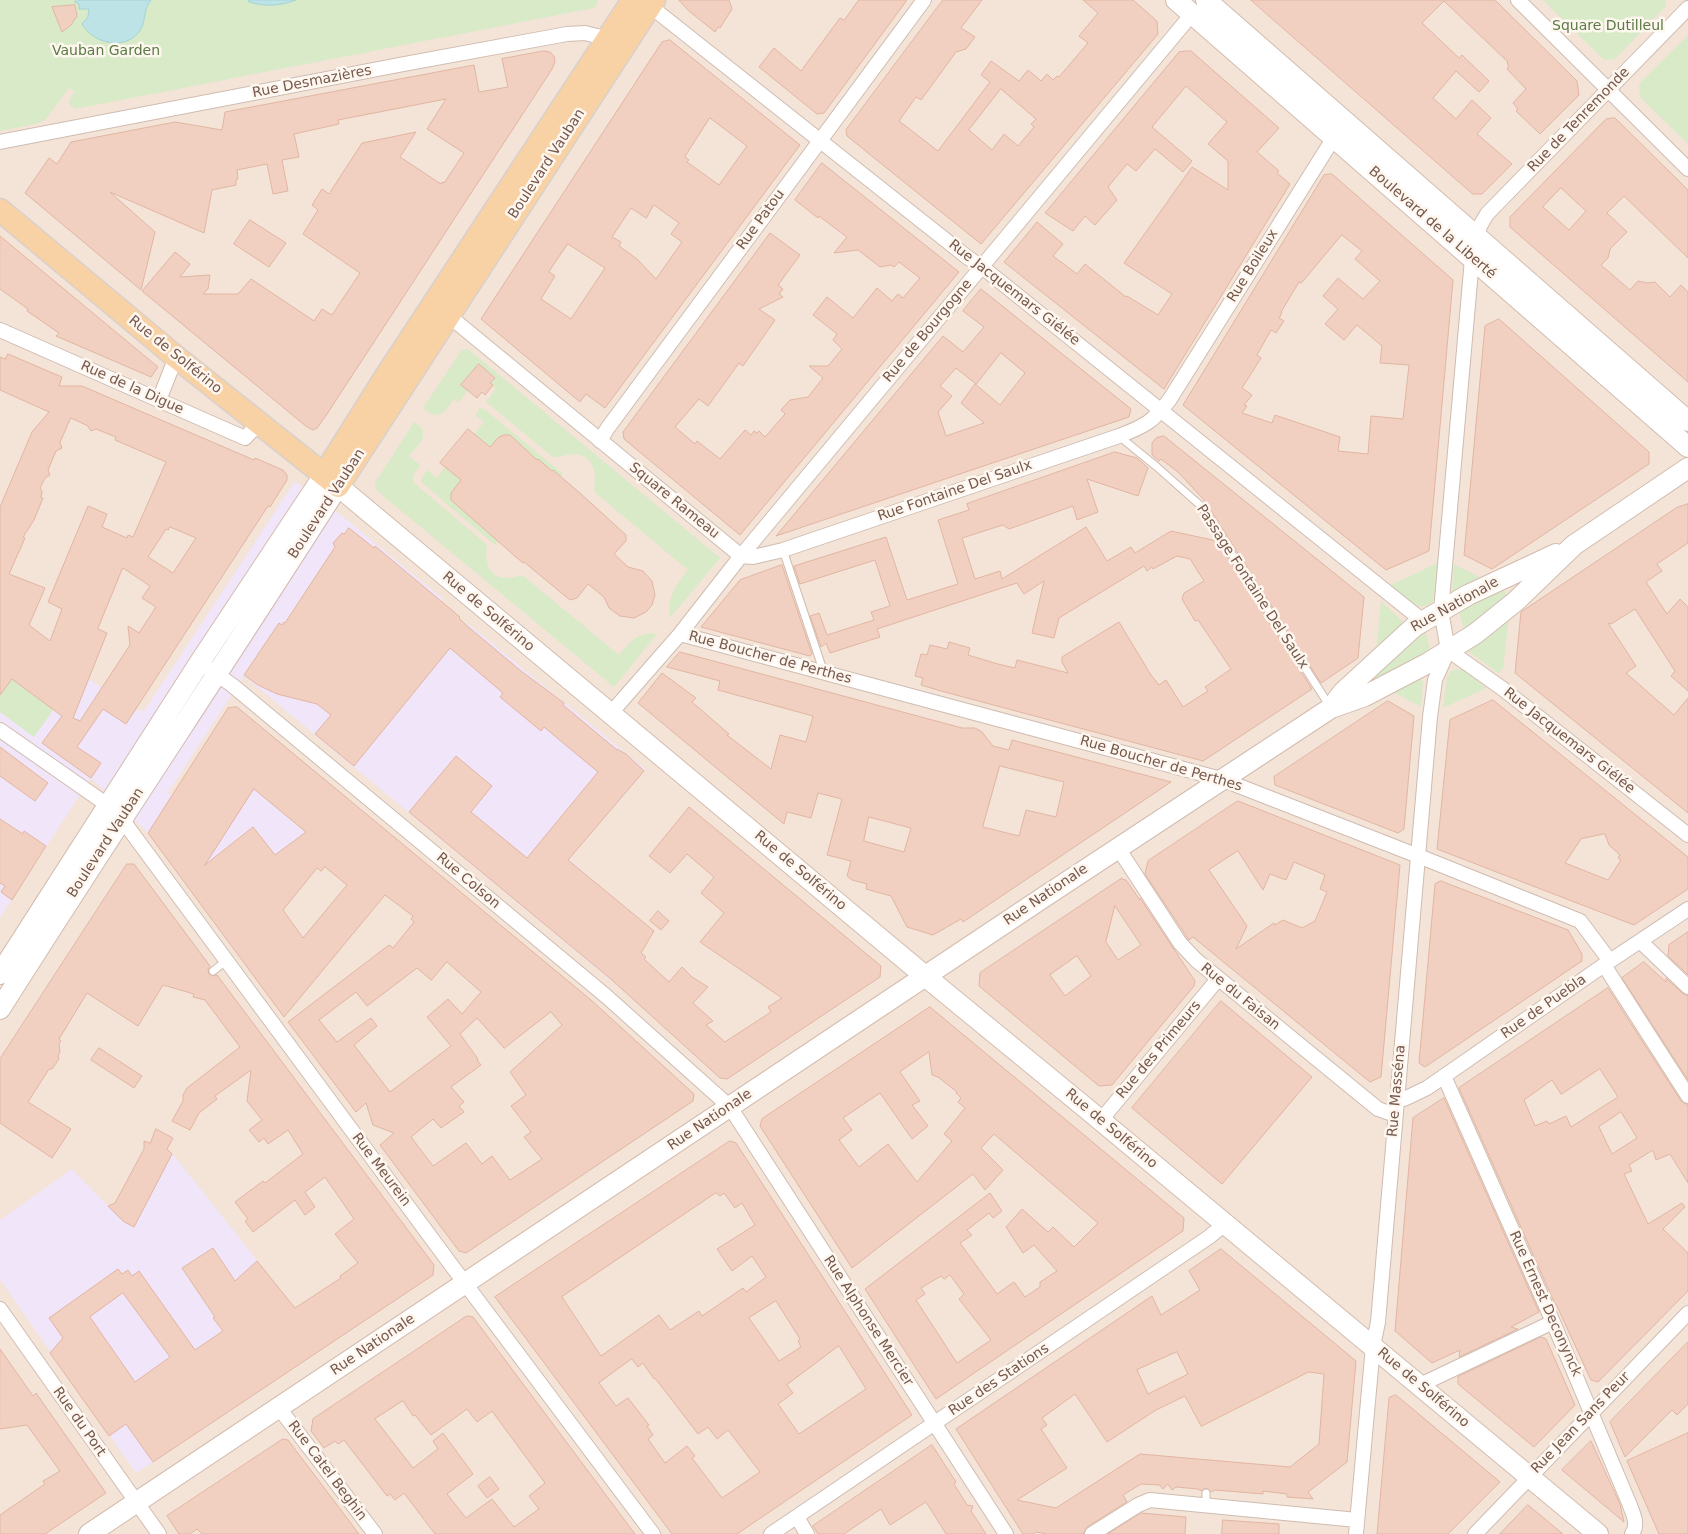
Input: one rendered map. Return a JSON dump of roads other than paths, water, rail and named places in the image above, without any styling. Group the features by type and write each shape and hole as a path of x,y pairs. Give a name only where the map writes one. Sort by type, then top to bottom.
{"main road":[{"name":"Boulevard de la Liberté","path":"1176,0 1199,7 1339,129 1477,237 1688,421"},
{"name":"Boulevard Vauban","path":"0,974 115,812 217,674 331,480 385,378 616,42 646,2"},
{"name":"Boulevard Vauban","path":"0,1009 200,662 449,316 616,42"},
{"name":"Boulevard de la Liberté","path":"1339,129 1472,259 1688,447"},
{"name":"Rue de Solférino","path":"0,210 176,357 331,480 1598,1534"},
{"name":"Rue Nationale","path":"89,1534 1221,779 1331,708 1365,696 1428,664 1487,625 1516,601 1574,546 1688,468"},
{"name":"Rue Nationale","path":"1331,708 1343,692 1401,637 1423,620 1475,592 1574,546"}],"street":[{"name":"Rue Patou","path":"600,441 924,0"},
{"path":"1518,0 1688,169"},
{"name":"Rue Jacquemars Giélée","path":"646,2 981,266 1423,620"},
{"name":"Rue de Bourgogne","path":"741,556 1199,7"},
{"name":"Rue de Tenremonde","path":"1448,650 1441,610 1472,259 1480,226 1487,214 1688,8"},
{"name":"Rue Desmazières","path":"0,142 567,34 585,33 616,42"},
{"name":"Rue Boileux","path":"1162,410 1339,129"},
{"name":"Square Rameau","path":"449,316 741,556"},
{"name":"Rue de la Digue","path":"0,330 245,438 259,423"},
{"path":"159,400 176,357"},
{"name":"Rue Fontaine Del Saulx","path":"741,556 753,557 783,550 1118,436 1148,423 1162,410"},
{"path":"610,714 680,634 741,556"},
{"name":"Rue Boucher de Perthes","path":"680,634 1221,779 1580,920 1688,1096"},
{"name":"Rue Jacquemars Giélée","path":"1448,650 1503,689 1688,835"},
{"name":"Rue Masséna","path":"1356,1534 1373,1346 1378,1322 1434,688 1437,674 1448,650"},
{"name":"Rue Colson","path":"200,662 245,696 606,996 730,1107"},
{"name":"Rue Meurein","path":"0,730 115,812 653,1534"},
{"name":"Rue du Faisan","path":"1118,848 1180,943 1196,960 1378,1108 1395,1115"},
{"name":"Rue de Puebla","path":"1397,1098 1404,1099 1412,1096 1444,1076 1688,909"},
{"path":"1640,941 1688,987"},
{"name":"Rue des Primeurs","path":"1101,1120 1218,979"},
{"name":"Rue Ernest Deconynck","path":"1444,1076 1592,1411 1635,1519 1636,1528 1632,1534"},
{"name":"Rue Alphonse Mercier","path":"730,1107 1006,1534"},
{"name":"Rue des Stations","path":"772,1534 1209,1237 1225,1224"},
{"name":"Rue du Port","path":"0,1309 159,1534"},
{"name":"Rue Jean Sans Peur","path":"1475,1534 1688,1313"},
{"path":"1420,1385 1553,1322"},
{"name":"Rue Catel Beghin","path":"279,1408 375,1534"},
{"path":"1092,1534 1138,1505 1150,1500 1206,1499 1358,1520"},
{"path":"797,1517 808,1534"}],"lane":[{"name":"Passage Fontaine Del Saulx","path":"1118,436 1201,506 1331,708"},
{"path":"783,550 824,673"},
{"path":"214,970 226,961"}],"water":[{"path":"77,0 151,0 141,29 135,36 127,41 110,43 87,31 82,24 88,17 89,9 79,9 79,4 75,2"},
{"path":"249,0 296,0 284,4 267,5 255,4 249,2"}],"park label":[{"name":"Square Dutilleul","path":"1608,26"},
{"name":"Vauban Garden","path":"106,51"}]}
